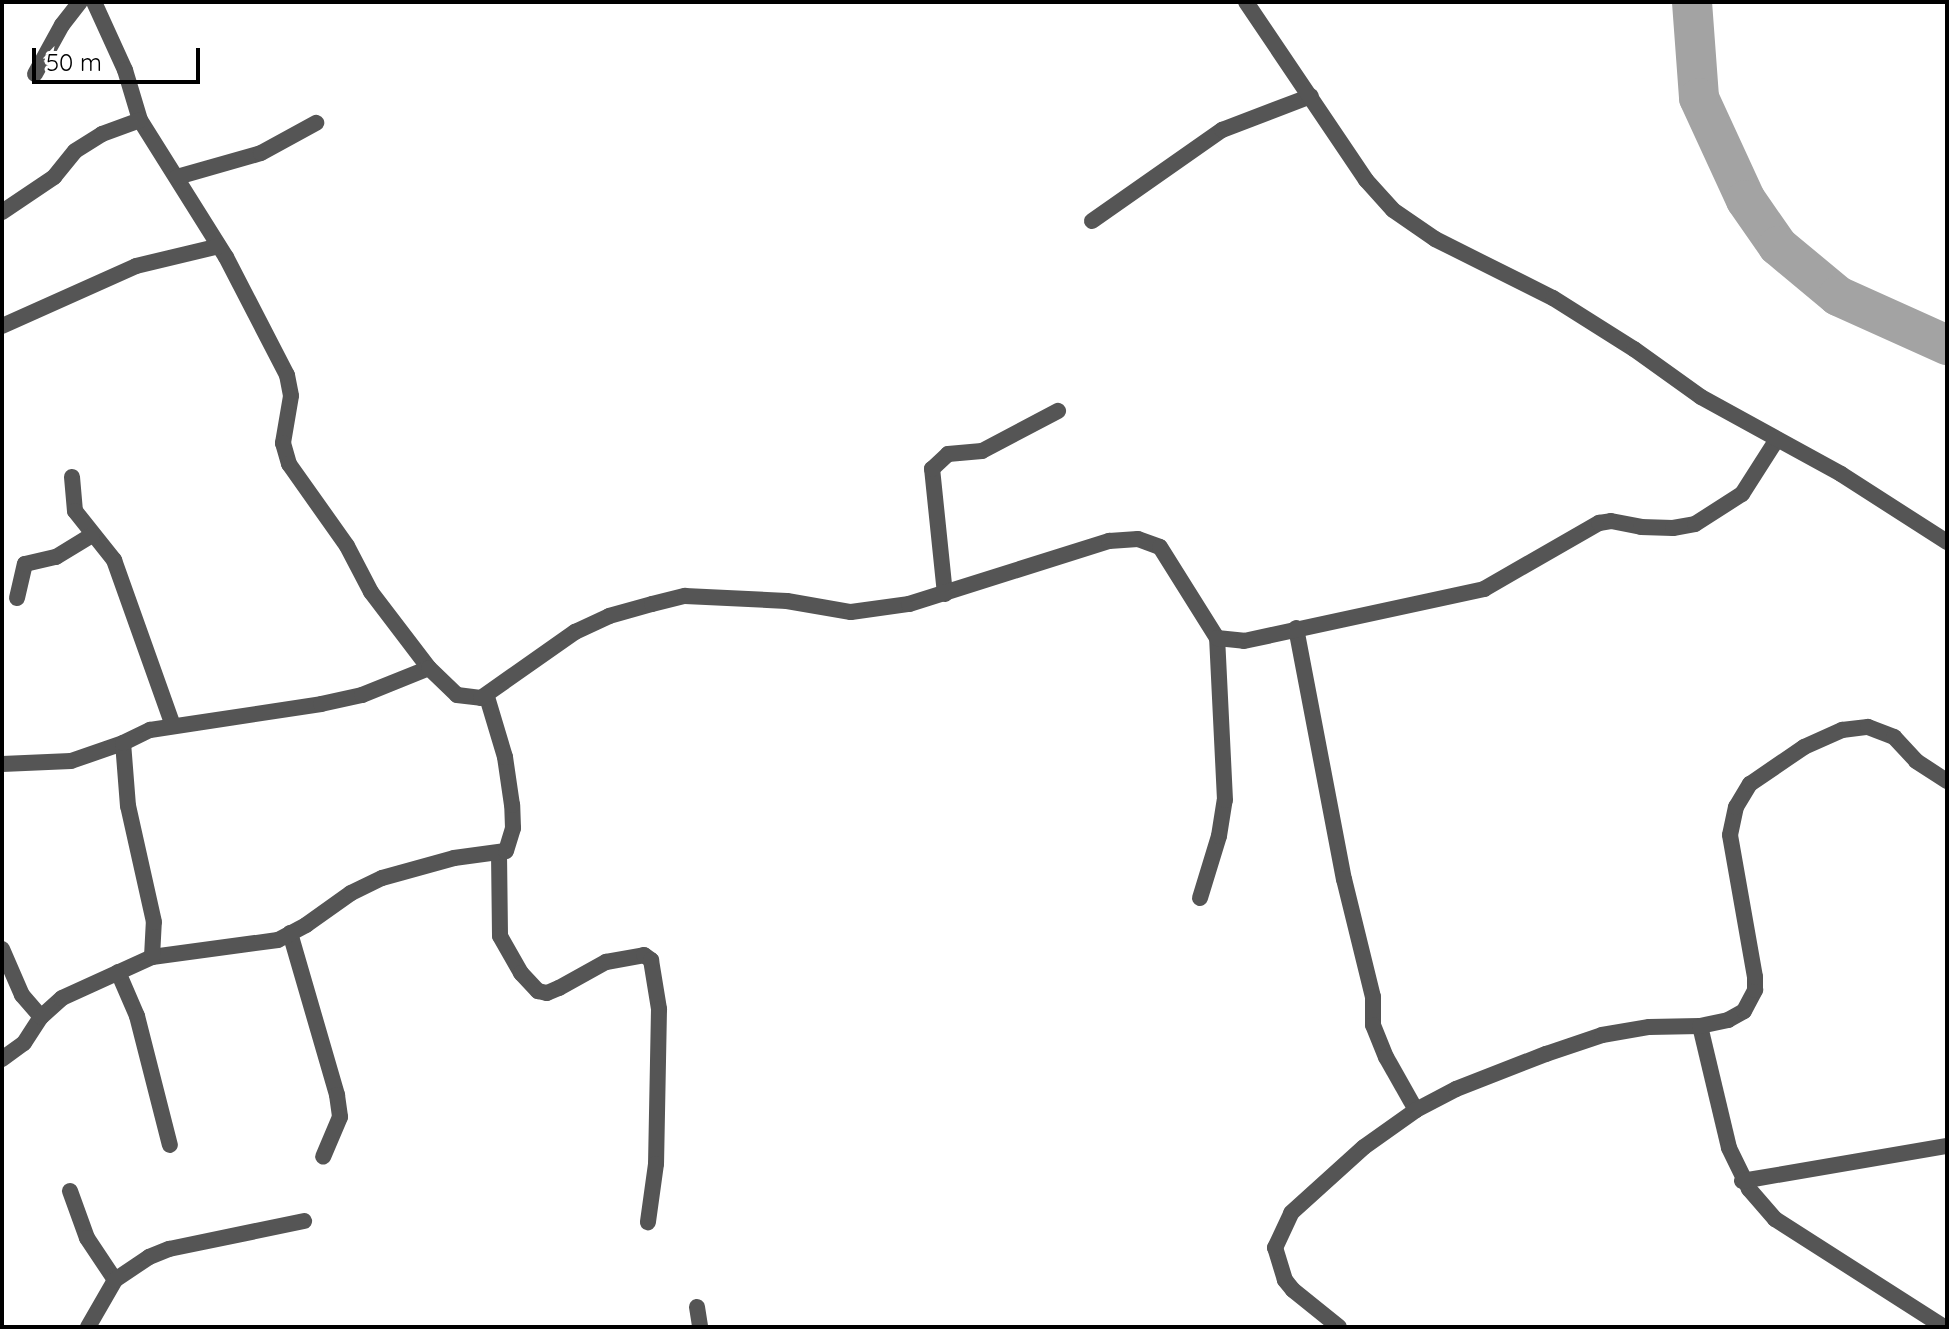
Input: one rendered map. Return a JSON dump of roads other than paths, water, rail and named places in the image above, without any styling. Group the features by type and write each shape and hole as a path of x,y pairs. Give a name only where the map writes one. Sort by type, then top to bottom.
{"street":[{"path":"35,74 62,25 80,2"},
{"path":"94,2 125,70 140,120 219,246 287,375 291,396 283,443 289,464 347,546 371,592 429,668 457,695 468,699 487,697 575,632 609,616 685,596 787,601 851,612 909,604 1109,541 1138,539 1160,547 1217,638 1225,800 1219,836 1200,898"},
{"path":"1246,2 1377,194 1416,227 1553,298 1634,349 1701,397 1841,474 1947,542"},
{"path":"1092,221 1222,130 1311,96"},
{"path":"2,212 54,177 75,151 102,134 140,120"},
{"path":"177,177 261,153 316,123"},
{"path":"2,326 136,266 219,246"},
{"path":"945,594 932,469 948,454 982,451 1058,411"},
{"path":"1217,638 1244,641 1296,628 1452,599 1484,589 1599,523 1611,521 1641,527 1673,528 1695,524 1742,494 1777,439"},
{"path":"72,477 75,511 92,535 108,548 114,560 173,726"},
{"path":"17,598 25,564 56,557 92,535"},
{"path":"1296,628 1344,879 1373,997 1373,1025 1386,1057 1416,1110"},
{"path":"2,764 71,761 150,730 362,695 429,668"},
{"path":"2,1059 24,1043 41,1017 62,998 152,957 258,945 290,933 351,893 382,878 454,858 499,853 510,845 512,805 505,757 487,697"},
{"path":"1339,1327 1319,1313 1285,1280 1275,1248 1279,1233 1291,1213 1364,1147 1416,1110 1497,1072 1602,1035 1649,1027 1700,1026 1728,1020 1744,1011 1755,990 1730,835 1736,807 1750,784 1804,747 1842,730 1868,727 1894,737 1916,761 1947,781"},
{"path":"123,743 128,806 154,922 152,957"},
{"path":"499,853 500,936 521,973 538,991 547,993 559,988 606,962 644,955 651,960 659,1009 656,1164 648,1222"},
{"path":"290,933 337,1095 340,1117 323,1157"},
{"path":"2,949 22,995 41,1017"},
{"path":"118,972 137,1016 170,1145"},
{"path":"1700,1026 1718,1105 1742,1181 1775,1219 1944,1327"},
{"path":"1742,1181 1947,1146"},
{"path":"70,1191 87,1238 115,1280"},
{"path":"88,1327 115,1280 135,1264 169,1249 304,1221"},
{"path":"697,1307 700,1327"}],"waterway":[{"path":"1692,2 1699,98 1746,200 1778,246 1838,296 1947,345"}]}
